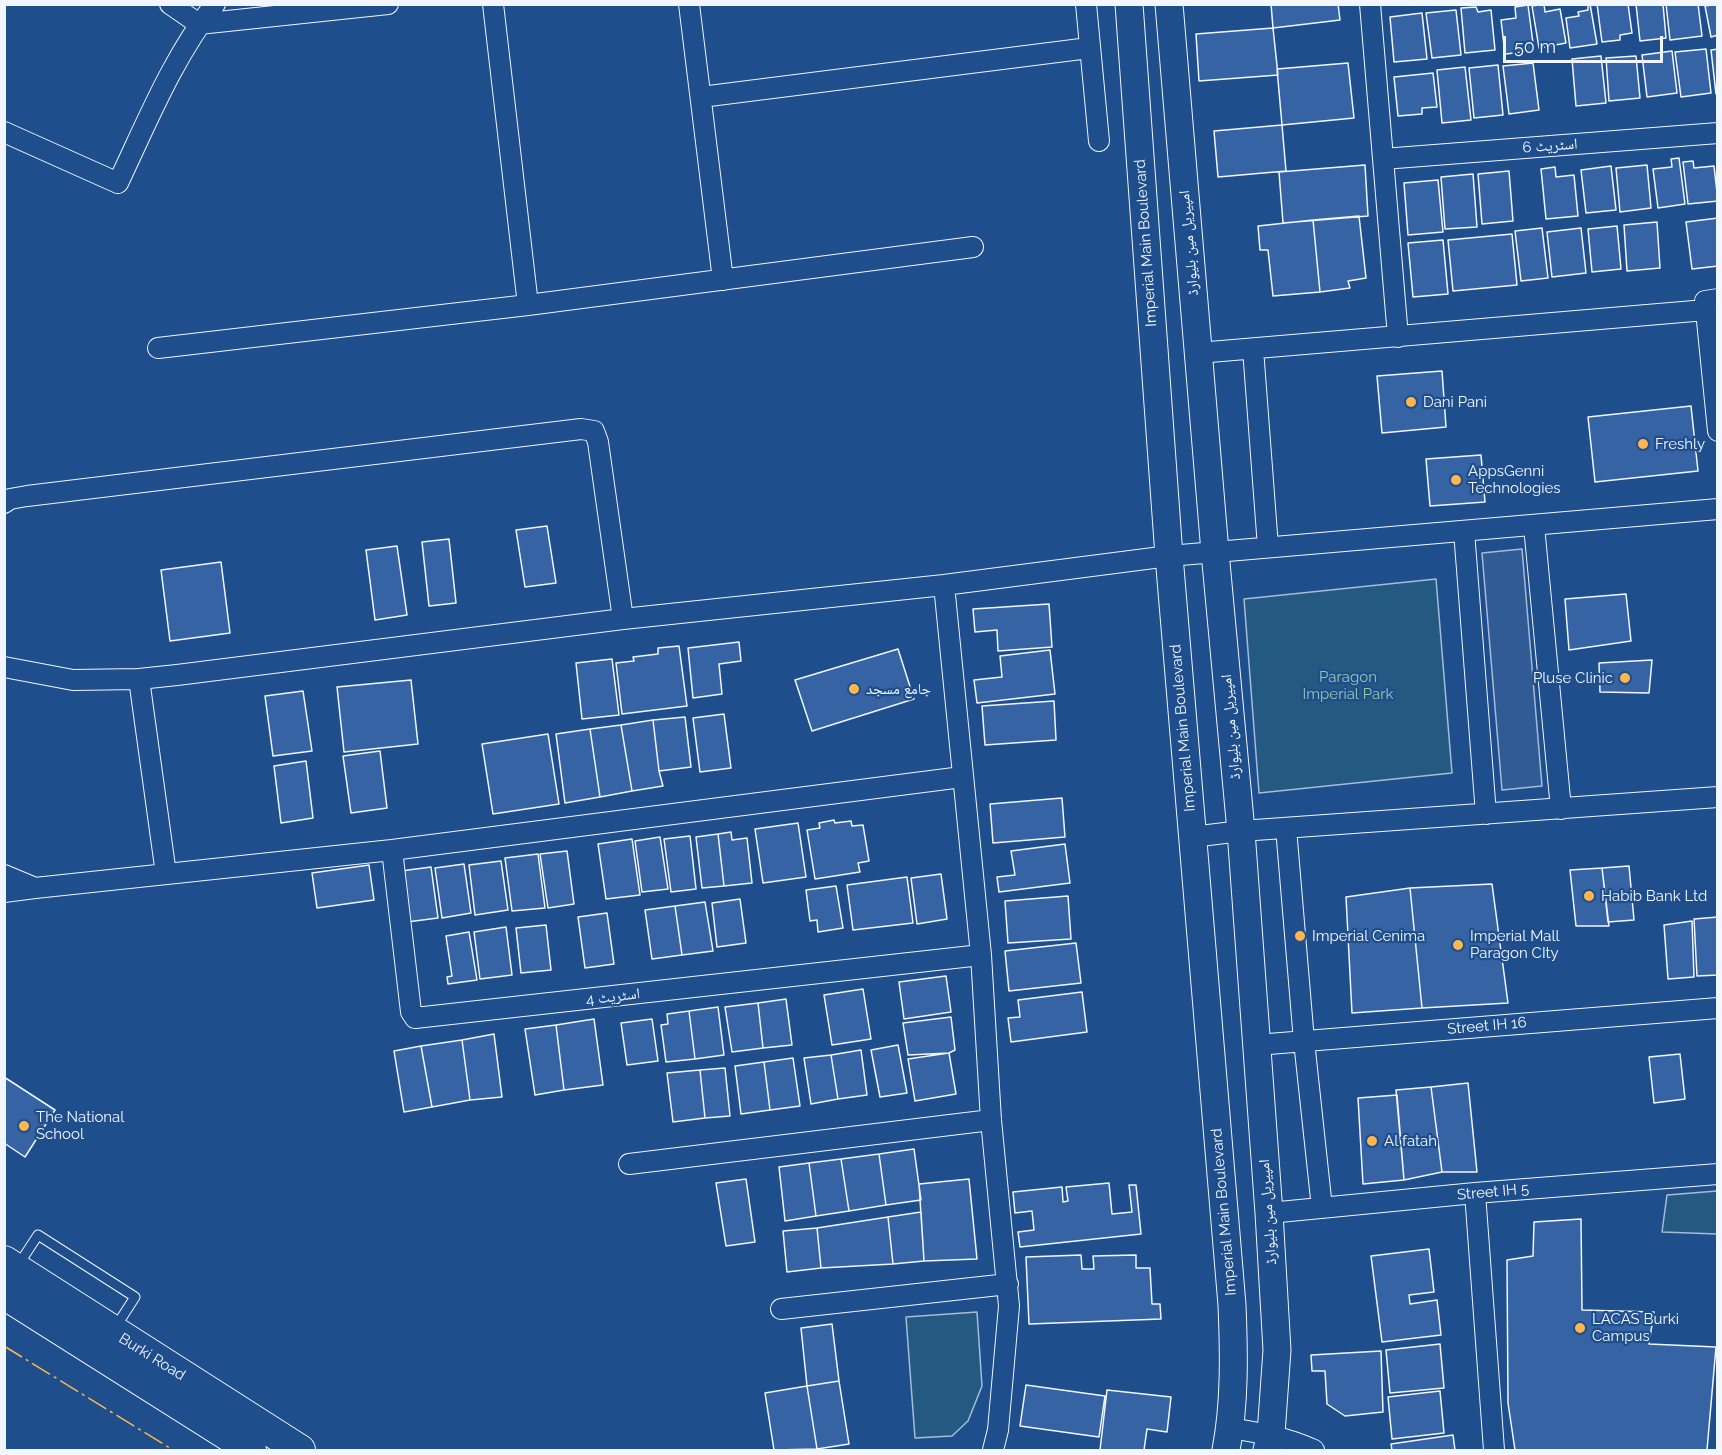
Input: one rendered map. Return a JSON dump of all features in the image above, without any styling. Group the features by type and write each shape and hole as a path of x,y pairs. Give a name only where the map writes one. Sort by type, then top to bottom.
{"main road":[{"name":"Burki Road","path":"8,1275 112,1332 300,1450"},
{"name":"Burki Road","path":"8,1275 251,1450"}],"street":[{"path":"170,4 199,24 388,4"},
{"path":"4,132 118,183 177,59 215,4"},
{"path":"493,4 528,305"},
{"path":"689,4 723,280"},
{"path":"1086,4 1099,141"},
{"name":"Imperial Main Boulevard","path":"1129,4 1169,556 1232,1305 1234,1351 1228,1439"},
{"name":"امپیریل مین بلیوارڈ","path":"1169,4 1241,831 1269,1213 1277,1350 1269,1442"},
{"path":"1370,4 1398,337"},
{"path":"701,97 1089,48"},
{"name":"اسٹریٹ 6","path":"1383,159 1718,133"},
{"path":"158,348 528,305 973,247"},
{"path":"1198,353 1398,337 1712,305 1718,431"},
{"path":"1253,349 1268,547"},
{"path":"4,503 10,499 27,496 581,429 594,431 598,442 623,619"},
{"path":"4,667 73,680 139,679 623,619 944,585 1169,556 1534,526 1718,508"},
{"path":"1534,526 1561,809"},
{"path":"1464,531 1486,814"},
{"path":"944,585 981,955 991,1120 1008,1284 1009,1306 998,1430 993,1450"},
{"path":"139,679 166,874"},
{"path":"4,892 392,850 962,777"},
{"path":"1192,837 1241,831 1718,797"},
{"path":"1286,828 1304,1041 1322,1208"},
{"name":"اسٹریٹ 4","path":"392,850 411,1012 415,1018 981,955"},
{"path":"4,875 35,888"},
{"name":"Street IH 16","path":"1256,1045 1718,1008"},
{"path":"629,1164 991,1120"},
{"name":"Street IH 5","path":"1269,1213 1475,1193 1718,1174"},
{"path":"1475,1193 1494,1450"},
{"path":"781,1309 1008,1284"},
{"path":"1228,1439 1269,1442 1291,1440 1314,1450"}],"lane":[{"path":"8,1275 38,1235 135,1297 112,1332"}],"green space":[{"name":"Paragon Imperial Park","path":"1436,579 1452,773 1259,793 1244,599"},
{"path":"1717,1191 1717,1234 1662,1232 1667,1195"},
{"path":"977,1312 982,1386 968,1421 952,1436 915,1438 906,1317"}],"shaded area":[{"path":"1522,549 1542,786 1502,790 1482,553"}],"building":[{"path":"1271,4 1338,4 1340,20 1273,28"},
{"path":"1544,4 1545,12 1560,9 1566,43 1539,48 1532,6"},
{"path":"1590,4 1597,44 1570,48 1566,18 1579,16 1578,12 1588,10"},
{"path":"1597,4 1628,4 1632,33 1620,35 1620,40 1602,42"},
{"path":"1636,4 1663,4 1666,38 1640,41"},
{"path":"1666,4 1698,4 1702,36 1670,40"},
{"path":"1718,4 1718,35 1711,37 1705,6"},
{"path":"1528,5 1534,51 1505,54 1501,20 1516,18 1515,7"},
{"path":"1476,7 1478,12 1491,10 1495,50 1465,53 1461,8"},
{"path":"1456,10 1461,55 1432,58 1426,13"},
{"path":"1422,13 1427,59 1394,62 1390,17"},
{"path":"1273,28 1278,75 1199,81 1196,34"},
{"path":"1706,49 1711,93 1681,97 1675,52"},
{"path":"1718,49 1718,94 1716,94 1711,50"},
{"path":"1672,51 1677,93 1647,97 1642,55"},
{"path":"1601,56 1606,103 1576,106 1572,59"},
{"path":"1636,56 1640,98 1609,101 1606,58"},
{"path":"1348,63 1354,118 1282,125 1277,69"},
{"path":"1533,63 1539,110 1509,114 1503,66"},
{"path":"1498,65 1503,115 1474,118 1469,68"},
{"path":"1465,67 1471,120 1442,123 1437,70"},
{"path":"1433,73 1437,107 1422,108 1422,114 1398,116 1394,77"},
{"path":"1282,125 1286,171 1218,177 1214,131"},
{"path":"1679,158 1685,204 1658,208 1653,169 1672,167 1671,159"},
{"path":"1693,161 1694,168 1714,166 1718,201 1688,204 1683,162"},
{"path":"1365,165 1368,216 1283,223 1279,172"},
{"path":"1647,165 1651,208 1620,212 1616,168"},
{"path":"1611,166 1616,210 1586,213 1581,170"},
{"path":"1555,167 1556,177 1574,175 1578,216 1546,219 1541,169"},
{"path":"1509,171 1513,221 1482,224 1478,174"},
{"path":"1473,174 1477,227 1445,229 1441,177"},
{"path":"1438,180 1443,232 1408,235 1404,183"},
{"path":"1359,216 1366,278 1348,281 1350,288 1320,292 1313,220"},
{"path":"1718,218 1718,266 1692,269 1686,222"},
{"path":"1313,220 1320,292 1273,296 1268,250 1260,250 1258,226"},
{"path":"1657,222 1660,268 1627,271 1624,225"},
{"path":"1617,226 1621,269 1592,272 1588,229"},
{"path":"1542,228 1548,278 1521,281 1515,231"},
{"path":"1581,228 1586,273 1552,277 1547,232"},
{"path":"1512,234 1517,285 1453,291 1448,240"},
{"path":"1443,240 1448,294 1413,297 1408,243"},
{"name":"Dani Pani","path":"1442,371 1446,427 1382,433 1377,376"},
{"name":"Freshly","path":"1691,406 1698,471 1595,482 1588,417"},
{"name":"AppsGenni Technologies","path":"1481,455 1485,502 1430,506 1426,459"},
{"path":"547,526 556,583 525,587 516,530"},
{"path":"449,539 456,603 429,606 422,542"},
{"path":"397,546 407,615 375,620 366,550"},
{"path":"221,562 230,633 170,641 161,570"},
{"path":"1626,594 1631,641 1569,650 1565,599"},
{"path":"1049,604 1052,647 998,651 997,630 975,632 973,609"},
{"path":"739,642 741,661 719,664 722,694 693,698 688,648"},
{"path":"679,646 687,706 622,714 616,663 634,661 633,657 658,654 658,648"},
{"name":"جامع مسجد","path":"898,649 914,699 812,731 795,680"},
{"path":"1050,650 1055,694 977,703 974,680 1002,677 1000,656"},
{"path":"612,659 619,715 582,719 576,663"},
{"name":"Pluse Clinic","path":"1652,660 1649,693 1600,692 1599,663"},
{"path":"411,680 418,744 344,752 337,687"},
{"path":"303,691 312,751 273,756 265,696"},
{"path":"1054,701 1056,740 985,745 982,706"},
{"path":"724,714 731,768 700,772 693,718"},
{"path":"685,717 691,767 659,771 653,720"},
{"path":"653,720 663,786 632,791 621,725"},
{"path":"621,725 632,791 600,797 590,729"},
{"path":"590,729 600,797 565,803 556,734"},
{"path":"548,734 559,804 493,814 482,744"},
{"path":"380,751 387,808 351,813 343,756"},
{"path":"306,761 313,818 281,823 274,766"},
{"path":"1062,798 1065,837 993,843 990,804"},
{"path":"834,820 835,823 851,821 852,826 863,825 869,861 858,863 860,872 815,879 807,830 820,828 819,823"},
{"path":"798,823 806,877 763,883 755,829"},
{"path":"731,832 732,840 747,838 752,883 724,886 718,834"},
{"path":"718,834 724,886 702,888 696,837"},
{"path":"690,836 696,889 671,892 664,839"},
{"path":"660,837 668,889 642,892 635,841"},
{"path":"632,839 640,895 606,899 598,844"},
{"path":"1065,844 1070,883 999,892 997,877 1015,875 1011,851"},
{"path":"567,851 574,904 548,908 540,854"},
{"path":"538,854 545,908 512,911 505,858"},
{"path":"501,861 508,910 475,915 469,865"},
{"path":"464,864 471,913 442,918 435,868"},
{"path":"369,865 374,900 317,908 312,873"},
{"path":"1629,866 1634,920 1608,922 1602,868"},
{"path":"431,867 438,918 407,922 401,871"},
{"name":"Habib Bank Ltd","path":"1602,868 1609,926 1576,926 1570,870"},
{"path":"941,874 947,919 917,924 911,878"},
{"path":"907,877 913,923 853,930 847,885"},
{"name":"Imperial Mall Paragon CIty","path":"1492,884 1508,1003 1422,1008 1410,888"},
{"path":"836,886 843,928 818,932 817,920 810,921 806,890"},
{"path":"1410,888 1422,1008 1352,1013 1346,897"},
{"path":"1068,896 1071,939 1008,943 1005,901"},
{"path":"740,899 746,943 717,947 712,903"},
{"path":"705,902 713,951 682,955 675,906"},
{"path":"675,906 682,955 652,959 645,910"},
{"path":"607,913 614,964 585,968 578,917"},
{"path":"1718,917 1718,975 1697,976 1694,919"},
{"path":"1692,921 1694,977 1668,979 1664,925"},
{"path":"546,925 551,970 521,973 516,928"},
{"path":"506,927 512,975 480,979 474,932"},
{"path":"469,932 477,980 448,984 447,977 452,976 446,936"},
{"path":"1076,943 1081,983 1009,991 1005,951"},
{"path":"946,976 951,1012 904,1019 899,982"},
{"path":"863,989 871,1039 832,1045 824,995"},
{"path":"1082,992 1087,1032 1011,1042 1008,1018 1020,1017 1018,1000"},
{"path":"786,999 792,1045 763,1048 758,1003"},
{"path":"758,1003 763,1048 732,1052 725,1007"},
{"path":"718,1007 724,1055 695,1059 689,1011"},
{"path":"689,1011 695,1059 666,1062 661,1025 668,1024 667,1014"},
{"path":"951,1017 955,1050 949,1053 908,1055 903,1023"},
{"path":"594,1019 603,1085 564,1090 556,1025"},
{"path":"652,1019 658,1061 627,1065 621,1023"},
{"path":"556,1025 564,1090 535,1095 525,1029"},
{"path":"494,1034 502,1097 470,1100 462,1040"},
{"path":"462,1040 470,1100 432,1107 421,1046"},
{"path":"898,1045 907,1093 880,1097 871,1050"},
{"path":"421,1046 432,1107 404,1112 394,1051"},
{"path":"861,1050 867,1095 838,1099 831,1055"},
{"path":"949,1053 956,1094 915,1101 908,1059"},
{"path":"1680,1054 1685,1099 1654,1103 1649,1057"},
{"path":"831,1055 838,1099 811,1104 804,1058"},
{"path":"793,1058 800,1106 770,1110 764,1062"},
{"path":"764,1062 770,1110 741,1114 735,1066"},
{"path":"725,1068 730,1116 705,1118 700,1070"},
{"path":"700,1070 705,1118 673,1122 667,1073"},
{"name":"The National School","path":"4,1077 55,1110 25,1157 4,1143"},
{"path":"1468,1083 1477,1172 1442,1172 1431,1087"},
{"path":"1431,1087 1442,1172 1404,1180 1396,1090"},
{"path":"1397,1095 1404,1180 1363,1184 1358,1098"},
{"path":"914,1149 921,1200 886,1205 879,1154"},
{"path":"879,1154 886,1205 849,1211 841,1159"},
{"path":"841,1159 849,1211 816,1216 809,1163"},
{"path":"809,1163 816,1216 785,1221 779,1167"},
{"path":"746,1179 755,1242 726,1246 716,1183"},
{"path":"969,1179 977,1259 924,1261 919,1184"},
{"path":"1109,1183 1112,1214 1132,1212 1129,1185 1136,1185 1141,1234 1020,1247 1018,1232 1034,1230 1032,1211 1015,1213 1013,1192 1062,1187 1063,1202 1068,1201 1066,1187"},
{"path":"921,1212 924,1261 893,1264 888,1217"},
{"path":"888,1217 893,1264 821,1268 817,1228"},
{"name":"LACAS Burki Campus","path":"1581,1219 1582,1310 1654,1312 1649,1344 1716,1347 1707,1450 1515,1450 1508,1403 1507,1260 1533,1256 1534,1222"},
{"path":"817,1228 821,1268 787,1272 783,1231"},
{"path":"1429,1249 1434,1292 1409,1295 1410,1304 1437,1300 1441,1335 1382,1342 1371,1256"},
{"path":"1081,1255 1082,1269 1094,1269 1093,1256 1136,1255 1136,1268 1150,1268 1152,1304 1160,1304 1161,1319 1029,1324 1026,1257"},
{"path":"832,1324 839,1381 807,1386 801,1328"},
{"path":"1440,1344 1444,1388 1390,1393 1386,1350"},
{"path":"1381,1351 1383,1412 1345,1416 1327,1404 1325,1371 1312,1371 1311,1355"},
{"path":"839,1381 849,1444 817,1449 807,1386"},
{"path":"1026,1385 1105,1396 1099,1437 1020,1426"},
{"path":"807,1386 817,1449 774,1450 765,1393"},
{"path":"1107,1390 1171,1397 1167,1432 1147,1429 1144,1450 1100,1450"},
{"path":"1440,1391 1444,1433 1392,1439 1388,1397"},
{"path":"1453,1435 1455,1450 1392,1450 1391,1444"}],"power":[{"path":"4,1346 173,1450"}],"place":[{"name":"Dani Pani","path":"1411,402"},
{"name":"Freshly","path":"1643,444"},
{"name":"AppsGenni Technologies","path":"1456,480"},
{"name":"Pluse Clinic","path":"1625,678"},
{"name":"جامع مسجد","path":"854,689"},
{"name":"Habib Bank Ltd","path":"1589,896"},
{"name":"Imperial Cenima","path":"1300,936"},
{"name":"Imperial Mall Paragon CIty","path":"1458,945"},
{"name":"The National School","path":"24,1126"},
{"name":"Al fatah","path":"1372,1141"},
{"name":"LACAS Burki Campus","path":"1580,1328"}]}
